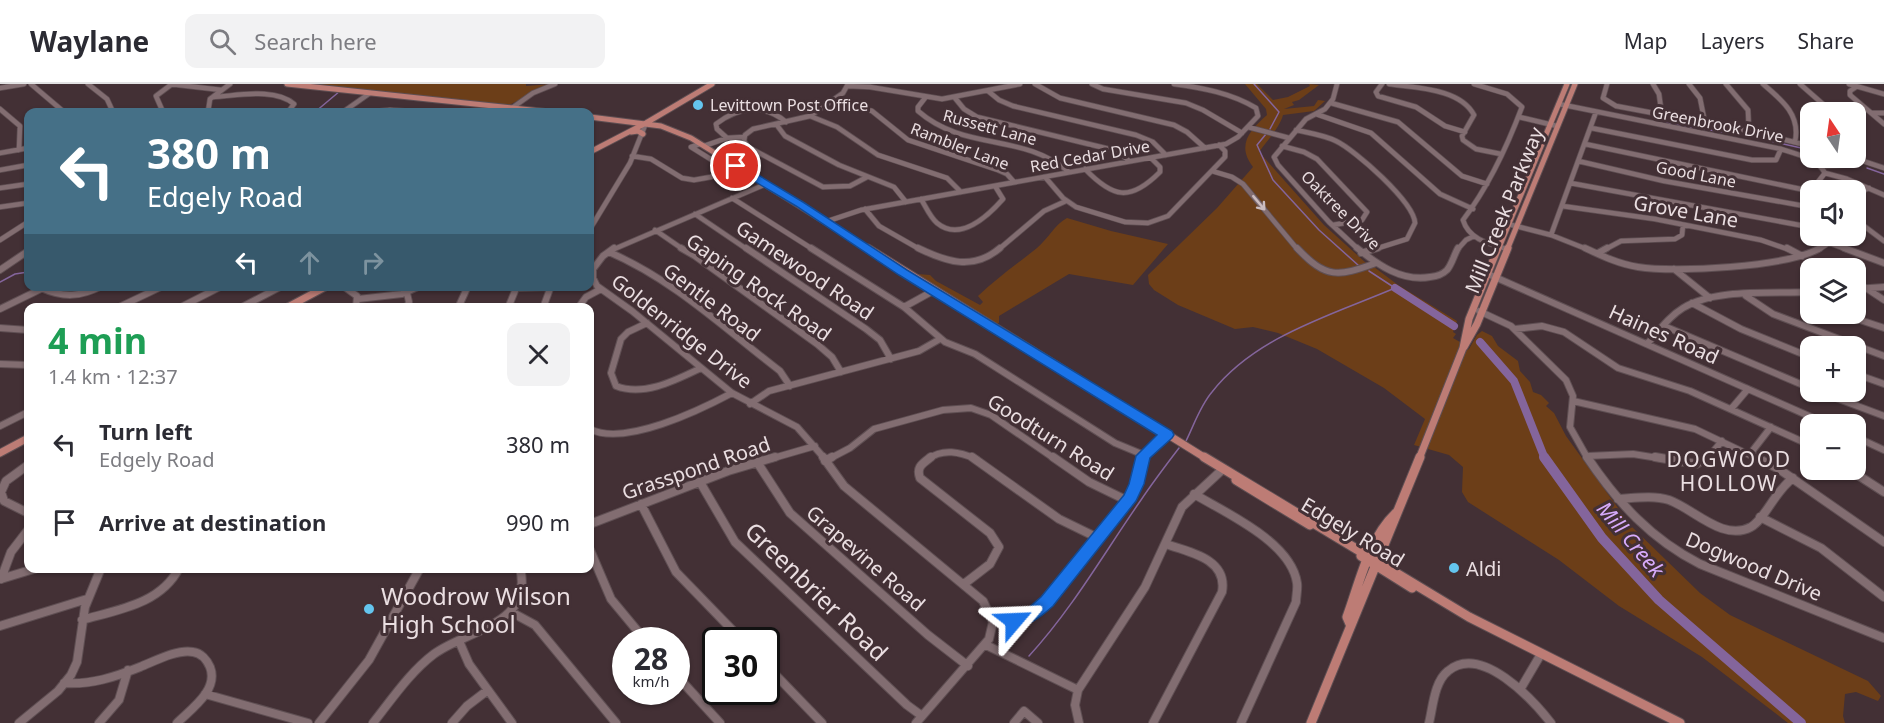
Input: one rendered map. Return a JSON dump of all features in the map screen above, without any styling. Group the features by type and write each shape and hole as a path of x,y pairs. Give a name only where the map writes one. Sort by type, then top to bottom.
{"main road":[{"path":"287,84 512,108"},
{"name":"Mill Creek Parkway","path":"1462,348 1468,342 1496,278 1562,104 1567,84"},
{"name":"Mill Creek Parkway","path":"1562,104 1575,84"},
{"path":"594,150 711,85"},
{"name":"Edgely Road","path":"594,117 646,123 671,129 702,145 933,291 1223,469 1236,480 1372,561 1469,617 1680,723"},
{"name":"Mill Creek Parkway","path":"1311,723 1354,619 1372,561 1393,526 1396,513 1462,348 1473,309 1508,224 1554,125"},
{"path":"629,132 638,131 643,134"},
{"path":"295,303 318,291"},
{"path":"0,453 24,440"}],"street":[{"path":"0,88 24,84"},
{"path":"31,84 59,108"},
{"path":"88,84 109,101 112,108"},
{"path":"161,108 156,96 171,84 222,90"},
{"path":"208,108 213,97 230,84"},
{"path":"512,108 536,92 555,84"},
{"path":"701,84 711,85"},
{"path":"728,170 692,148 727,138 744,137 753,129 810,116 834,99 848,85 925,98 955,98 1020,84"},
{"path":"1035,84 1060,98 1174,125 1187,132 1205,148"},
{"path":"1092,84 1100,89 1191,105 1206,112 1226,127 1242,133"},
{"path":"1174,84 1216,91 1254,106 1258,114 1248,127 1289,138"},
{"path":"1333,225 1362,220 1367,212 1317,159 1304,152 1282,146 1306,119 1331,103 1337,84"},
{"path":"1382,84 1376,91 1378,96 1416,107 1442,125 1464,132"},
{"path":"1389,84 1447,95 1467,104 1474,115 1462,138 1469,145 1501,154"},
{"path":"1474,84 1499,90 1514,98 1522,107 1487,184 1463,222 1466,229 1474,236 1507,249"},
{"path":"1607,84 1602,96 1604,99 1626,109 1749,131 1800,143"},
{"path":"1653,84 1660,97 1662,116"},
{"path":"1689,84 1700,98 1705,123"},
{"path":"1726,84 1749,110 1749,131"},
{"path":"1763,84 1794,116 1798,126 1795,142"},
{"path":"1800,84 1821,102"},
{"path":"1849,84 1884,94"},
{"path":"1856,87 1850,91 1850,95 1884,124"},
{"path":"988,91 999,100 1013,106 1144,138 1166,155"},
{"path":"533,108 528,103 536,92"},
{"path":"349,108 370,93"},
{"path":"213,97 262,95 287,98 294,104 291,108"},
{"name":"Russett Lane","path":"925,98 918,106 918,111 934,125 1052,157 1069,172"},
{"path":"955,98 964,109 977,117 1109,149 1130,161"},
{"name":"Rambler Lane","path":"834,99 872,111 908,140 998,170 1007,174 1014,182"},
{"path":"1331,103 1398,122 1462,176 1487,184"},
{"name":"Greenbrook Drive","path":"1562,104 1800,154"},
{"path":"727,138 717,129 716,124 741,109 753,108 775,114 786,122"},
{"path":"0,109 20,126 19,150"},
{"path":"1623,118 1626,109"},
{"path":"1551,235 1596,112"},
{"path":"1871,113 1884,113"},
{"path":"1316,114 1371,134 1442,196 1473,209"},
{"path":"810,116 837,127 878,155 947,178 960,192"},
{"path":"1519,117 1554,125"},
{"path":"594,221 632,156 646,123"},
{"path":"776,124 788,138 839,165 894,187 906,202"},
{"name":"Red Cedar Drive","path":"825,222 865,209 1219,145 1232,141 1248,127"},
{"path":"1591,128 1658,143 1763,161 1776,160 1781,149"},
{"path":"1296,130 1334,140 1345,146 1409,207 1414,216 1414,226 1404,241 1360,253"},
{"path":"744,137 748,147 819,186 843,188 867,177"},
{"path":"1585,144 1800,189"},
{"path":"1045,177 1066,201 1076,207 1125,222 1154,222 1172,213 1226,155 1219,145"},
{"name":"Oaktree Drive","path":"1282,146 1275,155 1276,162 1360,253 1395,274 1408,277 1438,276 1447,271 1461,242 1474,236"},
{"path":"0,153 24,149"},
{"path":"632,156 651,159 682,178 691,180 706,179 736,166"},
{"path":"1085,170 1103,188 1120,193 1135,192 1144,188 1160,172 1160,167 1151,158"},
{"name":"Good Lane","path":"1578,161 1664,181 1800,206"},
{"path":"1866,162 1884,168"},
{"path":"0,170 24,166"},
{"path":"1823,168 1825,173"},
{"path":"1212,171 1241,182 1298,250 1317,268 1347,274 1376,263"},
{"path":"1819,180 1825,173"},
{"path":"1825,173 1847,179 1884,195"},
{"path":"1570,183 1800,225"},
{"name":"Goldenridge Drive","path":"594,264 609,252 655,230 766,184"},
{"path":"0,188 24,185"},
{"path":"921,199 939,224 952,229 964,228 974,224 1001,201 1002,196 995,186"},
{"path":"732,198 904,307 940,339 975,354 1115,443 1144,455"},
{"path":"865,209 871,220 927,255 944,262 964,264 992,256 1045,209 1066,201"},
{"path":"0,207 24,204"},
{"name":"Grove Lane","path":"1562,206 1683,225 1769,242 1802,257"},
{"name":"Gamewood Road","path":"695,214 866,329 880,340 891,358"},
{"path":"1508,224 1551,235 1637,267 1674,269 1770,263 1819,252 1826,246"},
{"path":"0,240 24,225"},
{"path":"1598,254 1621,241 1675,239 1682,235 1683,225"},
{"path":"1866,228 1884,241"},
{"name":"Gaping Rock Road","path":"655,230 671,243 695,255 817,344 832,357 842,372"},
{"path":"1837,246 1884,263"},
{"name":"Gentle Road","path":"609,252 630,261 681,295 780,371 790,386"},
{"path":"0,270 24,254"},
{"path":"1674,269 1710,298"},
{"name":"Haines Road","path":"1488,274 1804,414"},
{"name":"Goldenridge Drive","path":"594,279 601,289 647,323 732,393 797,427 815,446 844,486 983,601 993,622"},
{"path":"1866,288 1884,287"},
{"path":"1866,288 1884,300"},
{"path":"581,303 601,289"},
{"path":"0,309 35,291"},
{"path":"52,291 66,297 83,295 91,291"},
{"path":"127,303 153,291"},
{"path":"189,303 212,291"},
{"path":"250,303 272,291"},
{"path":"349,291 358,299 411,291"},
{"path":"904,307 933,291"},
{"path":"407,293 409,303"},
{"path":"1647,344 1678,311 1692,303 1710,298 1800,293"},
{"path":"1746,296 1760,308 1773,314 1884,356"},
{"path":"357,303 358,299"},
{"path":"1692,303 1741,329 1800,353"},
{"name":"Dogwood Drive","path":"1473,309 1503,320 1515,329 1566,380 1572,391 1573,401 1570,427 1587,456 1644,530 1688,559 1884,638"},
{"path":"1866,322 1884,328"},
{"path":"647,323 628,332 621,339 611,373 616,386 622,390 639,390 683,377 701,368"},
{"path":"1515,329 1542,326 1564,332 1618,368 1690,391 1800,440"},
{"path":"1664,326 1800,384"},
{"path":"0,328 24,330"},
{"path":"750,404 764,393 924,349 940,339"},
{"path":"0,364 24,365"},
{"path":"1866,378 1884,384"},
{"path":"1731,409 1748,390"},
{"path":"594,431 604,435 624,433 698,410 732,393"},
{"path":"1573,401 1612,412 1678,423 1722,441 1793,478 1884,543"},
{"path":"1847,402 1884,416"},
{"name":"Goodturn Road","path":"825,460 850,448 874,429 943,410 970,408 991,414 1089,482 1128,501"},
{"path":"0,426 24,414"},
{"path":"1750,454 1771,427"},
{"path":"916,723 986,645 993,622 1014,621 1033,614 1047,602 1128,501 1137,484 1144,455 1167,435"},
{"path":"1587,456 1633,454 1696,464 1709,458 1722,441"},
{"path":"1866,442 1884,450"},
{"name":"Grasspond Road","path":"594,522 757,462 815,446"},
{"path":"964,584 994,561 999,547 990,533 920,478 918,469 920,465 934,455 956,452 972,457 1059,519 1098,538"},
{"name":"Grapevine Road","path":"757,462 790,513 928,635 968,666"},
{"path":"24,468 2,483 0,492 3,499 24,511"},
{"path":"1079,723 1075,705 1078,690 1145,587 1182,507 1223,469"},
{"path":"1618,499 1656,497 1669,500 1711,522 1733,530 1751,527 1760,517 1776,490 1793,478"},
{"path":"1865,480 1884,492"},
{"name":"Greenbrier Road","path":"700,482 735,542 907,705 922,716"},
{"path":"1194,494 1279,549 1292,565 1297,576 1299,592 1296,602 1241,723"},
{"path":"641,504 676,572 729,627"},
{"path":"1760,517 1812,543 1884,597"},
{"path":"1,579 11,552 24,535"},
{"path":"1153,723 1225,583 1211,561 1165,544"},
{"path":"594,560 610,599 634,627"},
{"path":"1,579 24,572"},
{"path":"19,723 64,683 75,667 87,599 99,573"},
{"path":"82,620 155,595 174,580 177,573"},
{"path":"319,723 369,660 417,573"},
{"path":"373,723 424,663 441,649 496,625 511,612 522,585 521,573"},
{"path":"0,626 87,599"},
{"path":"511,612 535,625 616,723"},
{"path":"459,641 469,664 512,723"},
{"path":"986,645 1078,690"},
{"path":"64,683 83,684 181,653 197,653 203,657 212,673 210,685 205,694 177,723"},
{"path":"1521,688 1541,654"},
{"path":"1429,723 1444,675 1452,668 1467,664 1485,668 1521,688 1551,723"},
{"path":"99,723 124,694 128,670"},
{"path":"780,680 822,723"},
{"path":"452,723 467,706 488,690"},
{"path":"690,690 720,723"},
{"path":"205,694 308,723"},
{"path":"1014,723 1024,711 1038,723"}],"shaded area":[{"path":"303,84 526,84 526,86 552,84 507,106"},
{"path":"1245,84 1257,84 1273,100 1288,97 1310,86 1309,84 1319,85 1299,100 1292,102 1294,105 1284,109 1314,106 1318,100 1325,101 1314,111 1283,115 1259,152 1324,225 1366,263 1358,268 1363,271 1374,267 1398,285 1457,321 1453,332 1456,334 1453,338 1460,342 1463,352 1469,349 1482,331 1492,336 1498,346 1518,361 1520,371 1530,382 1533,392 1541,395 1549,403 1546,406 1554,413 1566,436 1631,526 1700,593 1730,615 1868,681 1881,696 1878,701 1856,692 1845,694 1843,716 1845,723 1788,723 1702,657 1619,606 1559,560 1468,502 1462,492 1463,467 1449,455 1414,445 1425,419 1384,388 1317,349 1278,333 1253,327 1235,329 1178,305 1154,290 1149,284 1148,275 1217,208 1253,167 1248,159 1245,145 1255,126 1267,115 1266,109"},
{"path":"1067,218 1168,244 1133,285 1069,274 999,316 999,323 993,324 917,274 930,275 936,281 980,305 983,302 978,296 1037,248"}],"waterway":[{"name":"Mill Creek","path":"1254,84 1279,112 1270,129"},
{"path":"320,108 340,91"},
{"path":"1658,122 1749,136 1800,148"},
{"name":"Mill Creek","path":"1266,134 1257,145 1273,180 1319,230 1358,265"},
{"path":"1867,168 1884,174"},
{"path":"1186,441 1208,397 1230,373 1250,356 1296,329 1395,288 1369,271"},
{"path":"0,282 15,274 24,273"},
{"name":"Mill Creek","path":"1395,288 1454,326"},
{"name":"Mill Creek","path":"1480,342 1514,381 1544,458"},
{"path":"1029,656 1074,600 1179,448"},
{"name":"Mill Creek","path":"1544,458 1602,538 1659,600 1801,723"}],"place":[{"name":"Levittown Post Office","path":"698,105"},
{"name":"Aldi","path":"1454,568"},
{"name":"Woodrow Wilson High School","path":"369,609"}],"district":[{"name":"DOGWOOD HOLLOW","path":"1729,471"}],"route":[{"path":"736,166 1167,435 1148,449 1143,456 1137,484 1130,498 1047,602 1033,614 1014,621"}]}
